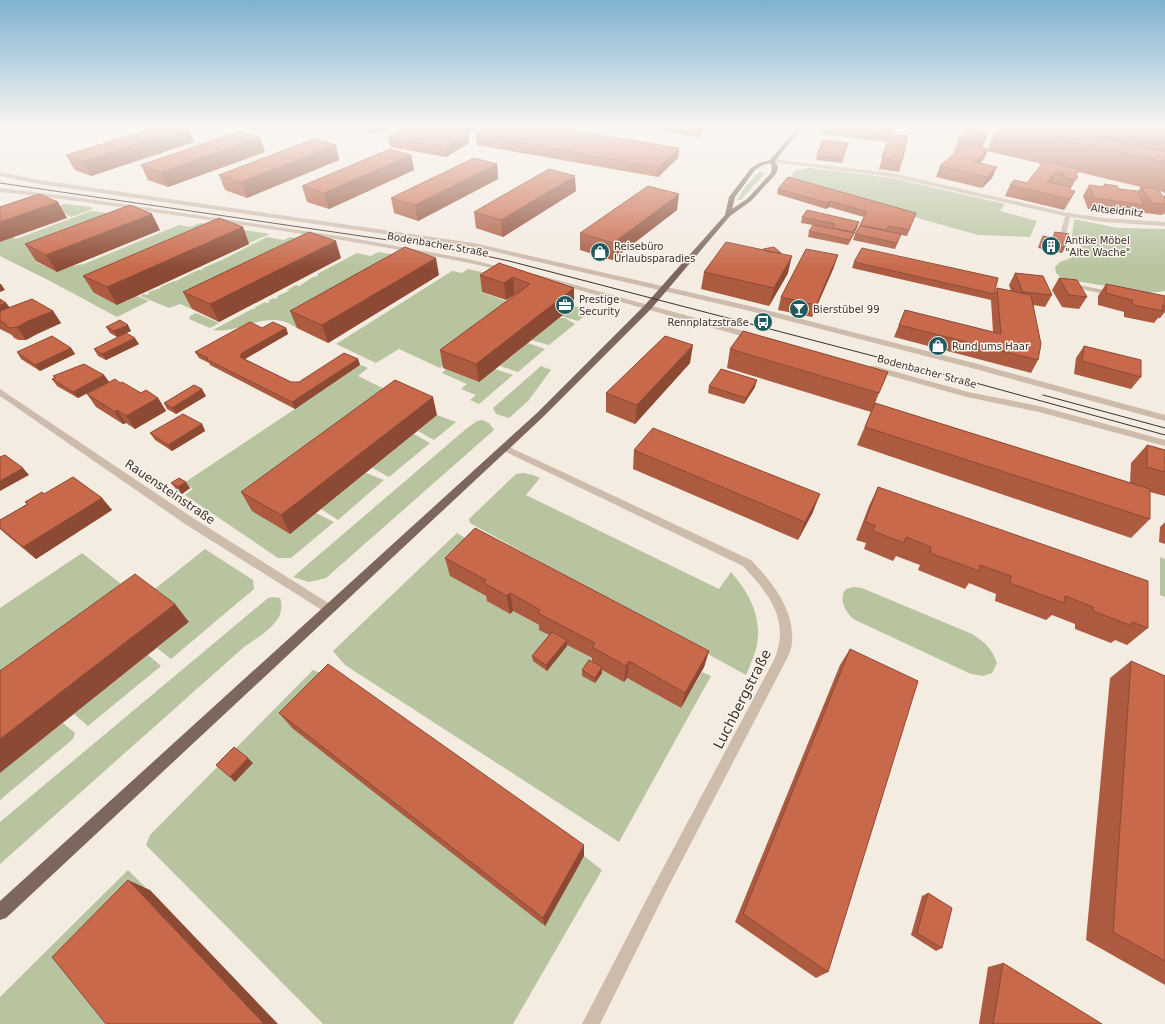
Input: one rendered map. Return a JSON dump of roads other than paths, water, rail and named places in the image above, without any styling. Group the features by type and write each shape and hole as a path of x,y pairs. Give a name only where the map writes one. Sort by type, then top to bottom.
{"main road":[{"path":"728,215 732,197 749,174"},
{"path":"0,912 505,448 648,307 728,215 749,200 773,174"}],"street":[{"name":"Bodenbacher Straße","path":"0,174 39,182 450,240 538,258 751,308 963,363 1165,418"},
{"name":"Altseidnitz","path":"882,174 931,182 1068,215 1104,220 1165,224"},
{"path":"0,180 11,176"},
{"name":"Bodenbacher Straße","path":"0,190 44,194 331,237 465,259 516,271"},
{"path":"1063,235 1068,215"},
{"path":"531,275 761,338"},
{"path":"1059,283 1120,296"},
{"name":"Bodenbacher Straße","path":"867,367 967,394 1039,409 1165,443"},
{"name":"Rauensteinstraße","path":"0,392 189,520 329,609"},
{"name":"Luchbergstraße","path":"505,448 747,563 767,585 776,598 785,621 786,643 779,662 658,892 591,1024"}],"tram line":[{"path":"0,183 463,251 509,261 954,377 1165,435"},
{"path":"1043,395 1165,428"}],"place":[{"name":"Antike Möbel \"Alte Wache\"","path":"1051,246"},
{"name":"Reisebüro Urlaubsparadies","path":"600,252"},
{"name":"Prestige Security","path":"565,305"},
{"name":"Bierstübel 99","path":"799,309"},
{"name":"Rennplatzstraße","path":"763,322"},
{"name":"Rund ums Haar","path":"938,346"}]}
